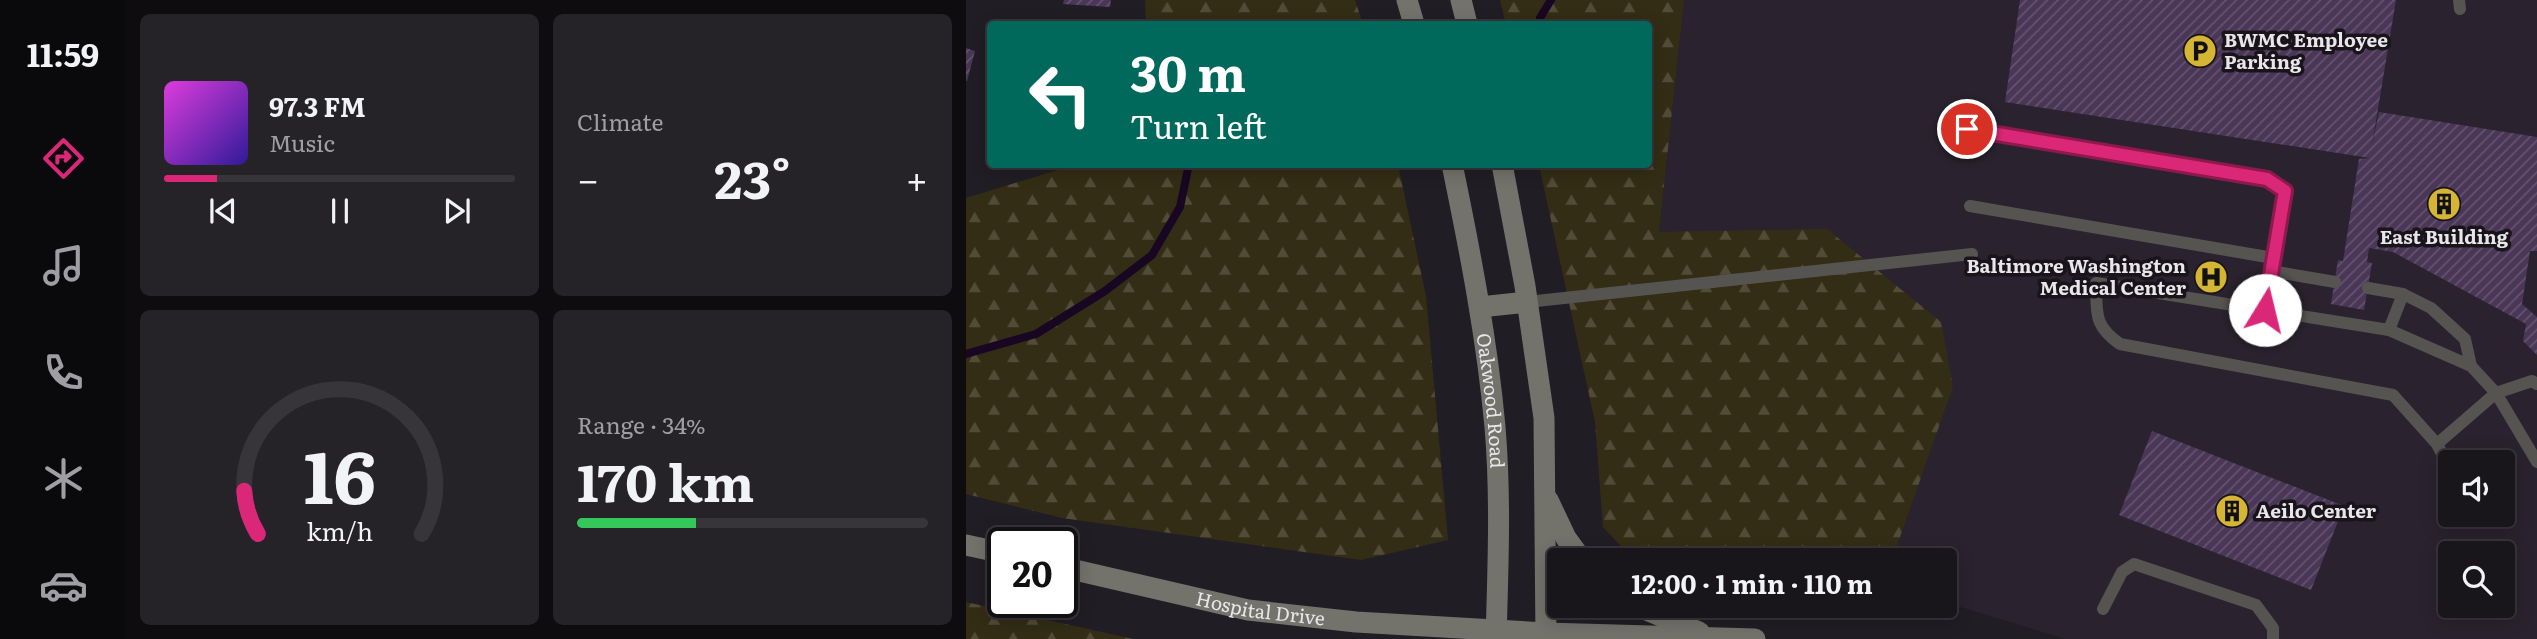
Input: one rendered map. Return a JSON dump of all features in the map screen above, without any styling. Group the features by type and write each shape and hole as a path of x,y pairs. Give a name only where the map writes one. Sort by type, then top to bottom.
{"street":[{"path":"1407,0 1413,21"},
{"path":"1461,0 1467,21"},
{"name":"Oakwood Road","path":"1453,168 1480,307 1495,440 1499,510 1496,635"},
{"path":"1503,168 1527,302 1544,418 1546,636"},
{"path":"1480,307 1527,302"},
{"path":"1546,495 1573,548"},
{"path":"966,545 987,550"},
{"name":"Hospital Drive","path":"1078,571 1248,610 1356,622 1496,635 1755,639"},
{"path":"1663,618 1707,638"}],"lane":[{"path":"1967,129 2267,179 2285,191 2265,310"},
{"path":"1970,206 2273,258"},
{"path":"1527,302 1972,254"},
{"path":"2271,271 2335,282"},
{"path":"2440,450 2393,395 2120,344 2106,334 2098,322 2096,283 2389,330 2471,366 2496,393 2537,462"},
{"path":"2368,288 2403,294 2431,308 2465,339 2471,366"},
{"path":"2389,330 2403,294"},
{"path":"2437,444 2496,393 2532,381 2537,384"},
{"path":"2103,609 2122,572 2134,564 2256,605 2273,628 2273,639"}],"shaded area":[{"name":"Baltimore Washington Medical Center","path":"1684,0 2537,0 2537,639 2066,639 1957,606 1957,548 1896,548 1953,387 1659,232"}],"green space":[{"path":"1145,0 1355,0 1362,21 1146,21"},
{"path":"1500,0 1684,0 1659,232 1827,229 1941,322 1953,387 1896,548 1623,548 1603,527 1595,422 1540,168 1652,168 1652,21 1505,21"},
{"path":"1064,168 1399,168 1426,296 1448,540 1361,560 1062,518 966,494 966,198"},
{"path":"966,602 987,607 987,618 1038,618 1133,639 966,639"}],"building":[{"path":"1064,0 1111,0 1110,7 1063,4"},
{"name":"BWMC Employee Parking","path":"2020,0 2396,0 2372,145 2379,112 2537,137 2537,251 2530,251 2522,304 2537,317 2537,355 2523,341 2526,324 2393,252 2369,248 2367,262 2372,263 2364,310 2331,304 2338,260 2343,261 2359,159 2370,158 2005,102"},
{"path":"966,48 975,51 967,81 966,81"},
{"name":"Aeilo Center","path":"2152,431 2344,506 2311,590 2119,515"}],"waterway":[{"path":"1540,18 1551,0"},
{"path":"966,354 1036,334 1105,291 1152,255 1180,207 1188,168"}],"place":[{"name":"BWMC Employee Parking","path":"2200,51"},
{"name":"East Building","path":"2444,204"},
{"name":"Baltimore Washington Medical Center","path":"2211,277"},
{"name":"Aeilo Center","path":"2232,511"}],"route":[{"path":"1967,129 2267,179 2285,191 2265,310"}]}
